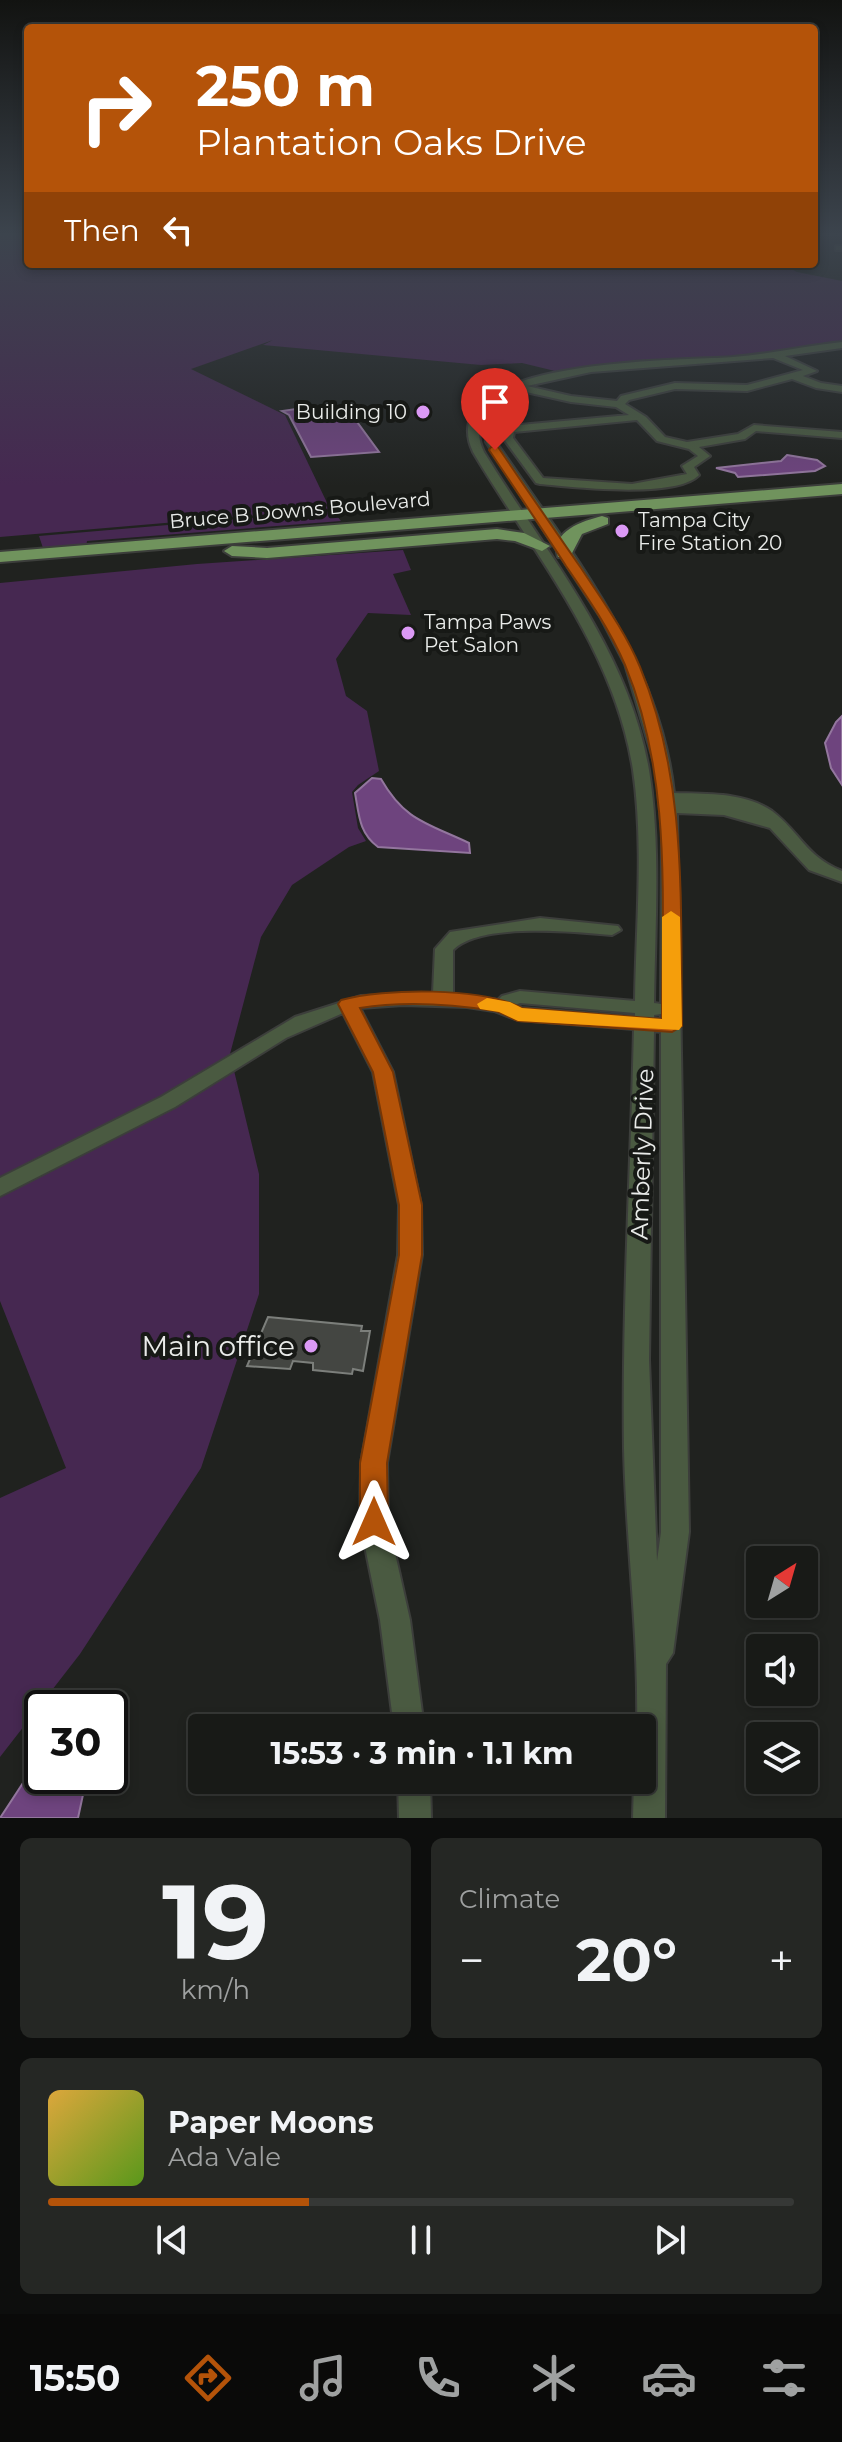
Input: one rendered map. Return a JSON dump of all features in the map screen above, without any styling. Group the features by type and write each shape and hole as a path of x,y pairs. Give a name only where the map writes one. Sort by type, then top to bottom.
{"main road":[{"name":"Bruce B Downs Boulevard","path":"104,555 229,551 842,489"},
{"name":"Bruce B Downs Boulevard","path":"0,557 38,560 533,520 602,521 842,501"},
{"path":"564,553 566,540 572,532 602,521"},
{"path":"229,551 267,553 497,534 518,536 542,546"},
{"name":"Bruce B Downs Boulevard","path":"0,569 38,560"}],"street":[{"name":"Amberly Drive","path":"649,1818 652,1690 639,1469 637,1320 645,1016 664,769 632,664 608,618 564,553 533,520 477,448 472,433 477,417 486,405 529,386 580,370 656,369 779,356 842,345"},
{"path":"779,356 841,388"},
{"path":"656,369 675,386"},
{"path":"529,386 563,395 621,402 675,386 712,384 747,388 812,371"},
{"path":"793,376 819,386 841,388"},
{"path":"628,386 646,393"},
{"path":"621,402 639,417 661,439 688,445 705,456 688,466 693,475 688,479 632,487 540,481 508,438 509,429 639,417"},
{"path":"688,445 741,437 754,428 842,435"},
{"name":"Amberly Drive","path":"533,520 542,546 588,620 611,667 662,801 672,1018 675,1532 652,1690"},
{"path":"662,801 725,806 776,824 815,866 842,877"},
{"path":"443,999 444,949 457,936 540,923 612,930"},
{"path":"0,1188 168,1102 308,1019 348,1004 382,998 443,999 503,1006 518,1014 672,1018"},
{"path":"348,1004 383,1072 410,1205 410,1255 374,1463 374,1522 393,1605 407,1714"},
{"path":"414,1794 415,1818"}],"shaded area":[{"path":"0,318 842,318 842,341 740,356 605,364 555,371 522,363 481,365 263,345 273,340 191,369 285,415 330,509 0,537"},
{"path":"310,407 349,411 379,452 311,457 289,415 282,411"},
{"path":"787,455 817,460 825,466 815,471 738,477 735,473 716,468 781,461"},
{"path":"333,511 341,521 87,541 86,548 44,551 39,536"},
{"path":"403,550 411,570 393,574 411,615 368,613 336,659 346,696 367,711 379,771 352,792 358,828 366,841 349,847 292,885 261,937 230,1054 259,1174 259,1294 201,1468 80,1654 52,1690 24,1690 24,1726 0,1757 0,1498 66,1468 0,1301 0,583 197,564"},
{"path":"842,716 842,785 831,768 825,743"},
{"path":"372,778 381,779 399,804 418,819 469,843 470,853 378,847 363,830 355,793"},
{"path":"24,1781 24,1794 83,1794 78,1818 0,1818"}],"building":[{"name":"Main office","path":"268,1317 362,1326 361,1331 370,1331 363,1371 353,1369 352,1374 313,1370 313,1363 293,1361 290,1369 247,1366"}],"slow traffic":[{"path":"487,1004 503,1006 518,1014 672,1026 671,917"}],"place":[{"name":"Building 10","path":"423,412"},
{"name":"Tampa City Fire Station 20","path":"622,531"},
{"name":"Tampa Paws Pet Salon","path":"408,633"},
{"name":"Main office","path":"311,1346"}],"route":[{"path":"374,1522 374,1463 410,1255 410,1205 383,1072 348,1004 382,998 443,999 503,1006 518,1014 672,1026 670,831 664,769 646,703 632,664 608,618 495,450"}]}
